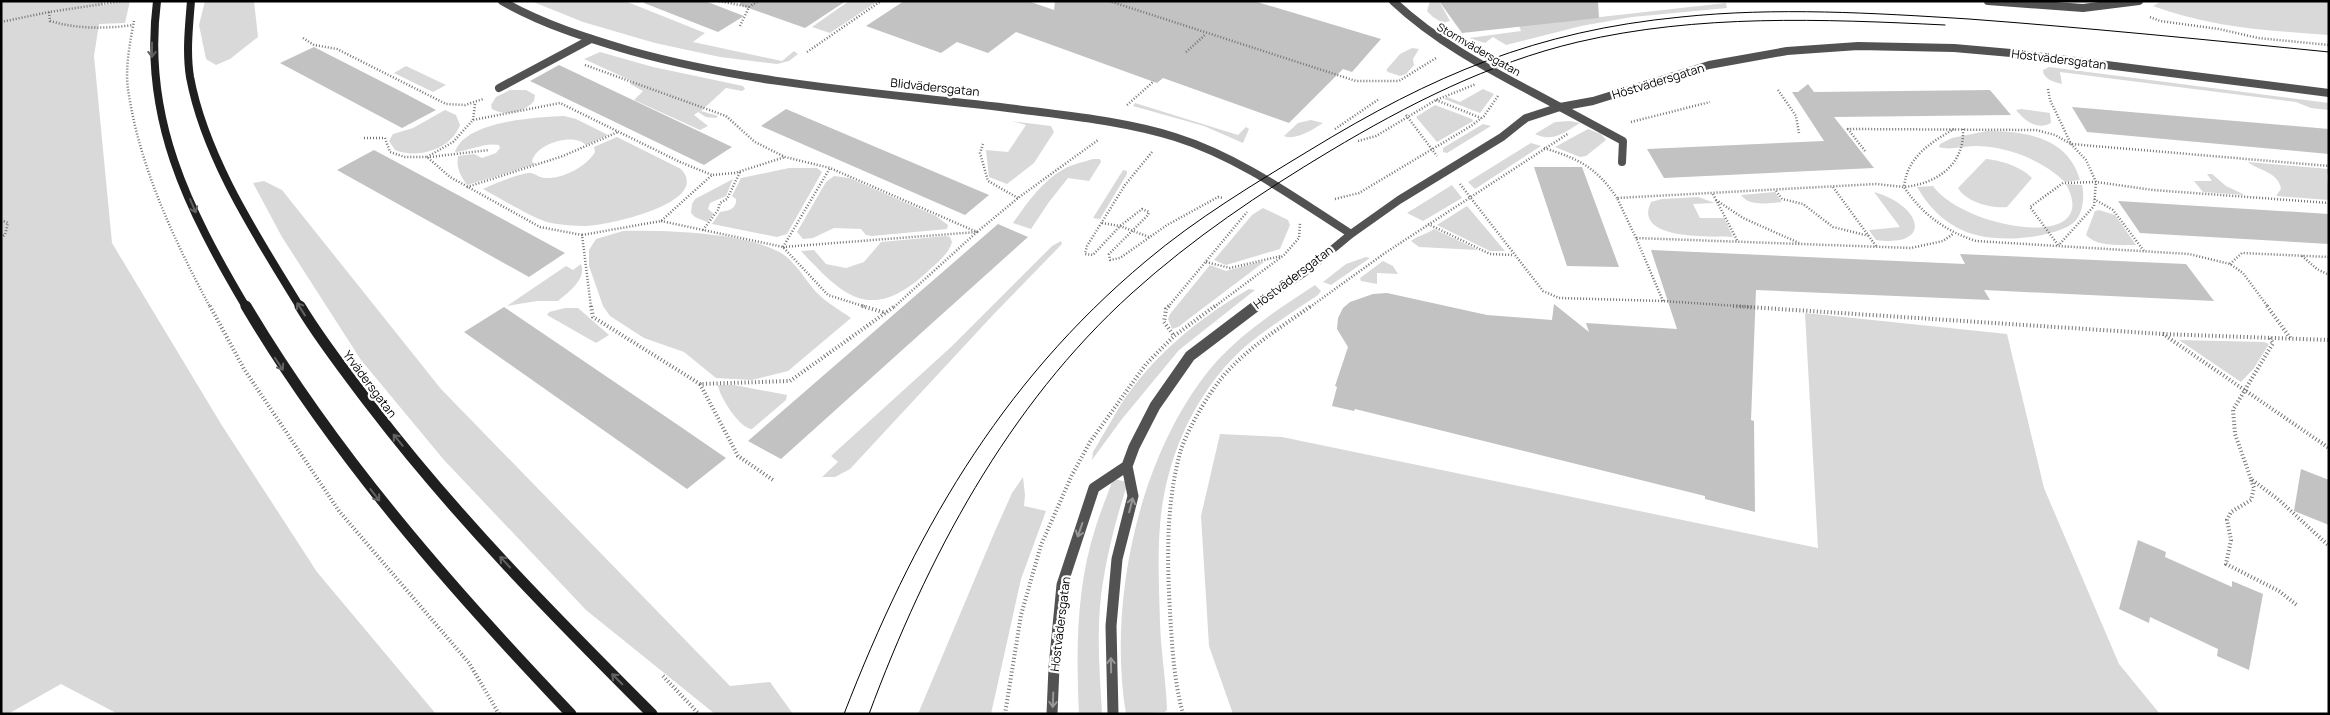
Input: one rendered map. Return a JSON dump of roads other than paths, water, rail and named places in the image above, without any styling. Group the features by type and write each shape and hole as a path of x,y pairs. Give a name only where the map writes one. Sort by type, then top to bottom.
{"street":[{"path":"157,1 153,32 153,72 161,117 172,151 192,204 214,252 269,347 330,437 384,506 495,636 571,714"},
{"name":"Yrvädersgatan","path":"191,1 188,49 192,87 213,146 244,212 303,312 384,423 464,518 562,623 652,714"},
{"name":"Blidvädersgatan","path":"502,1 543,21 638,54 768,81 1004,107 1115,122 1181,139 1236,161 1351,234"},
{"name":"Stormvädersgatan","path":"1393,1 1423,29 1454,49 1604,129 1622,141 1622,162"},
{"path":"1988,1 2078,8 2115,6 2139,1"},
{"path":"499,88 591,38"},
{"name":"Höstvädersgatan","path":"1052,714 1061,593 1070,559 1094,488 1127,466 1134,447 1155,406 1190,356 1232,322 1305,272 1351,234 1448,169 1502,137 1526,118 1560,107 1593,101 1693,69 1745,58 1787,51 1879,46 1954,48 2011,53 2329,93"},
{"path":"1113,714 1111,626 1117,558 1133,496 1127,466"}],"tunnel":[{"path":"1,73 6,59 15,1"}],"tram line":[{"path":"844,714 899,586 931,525 965,467 1004,412 1046,359 1093,309 1165,245 1226,202 1355,123 1443,79 1532,45 1579,33 1681,17 1753,12 1861,13 1969,19 2329,52"},
{"path":"869,714 917,598 945,542 975,487 1009,435 1046,385 1087,337 1132,293 1203,235 1278,183 1359,134 1450,87 1513,61 1578,42 1623,33 1714,23 1806,20 1945,25"}]}
